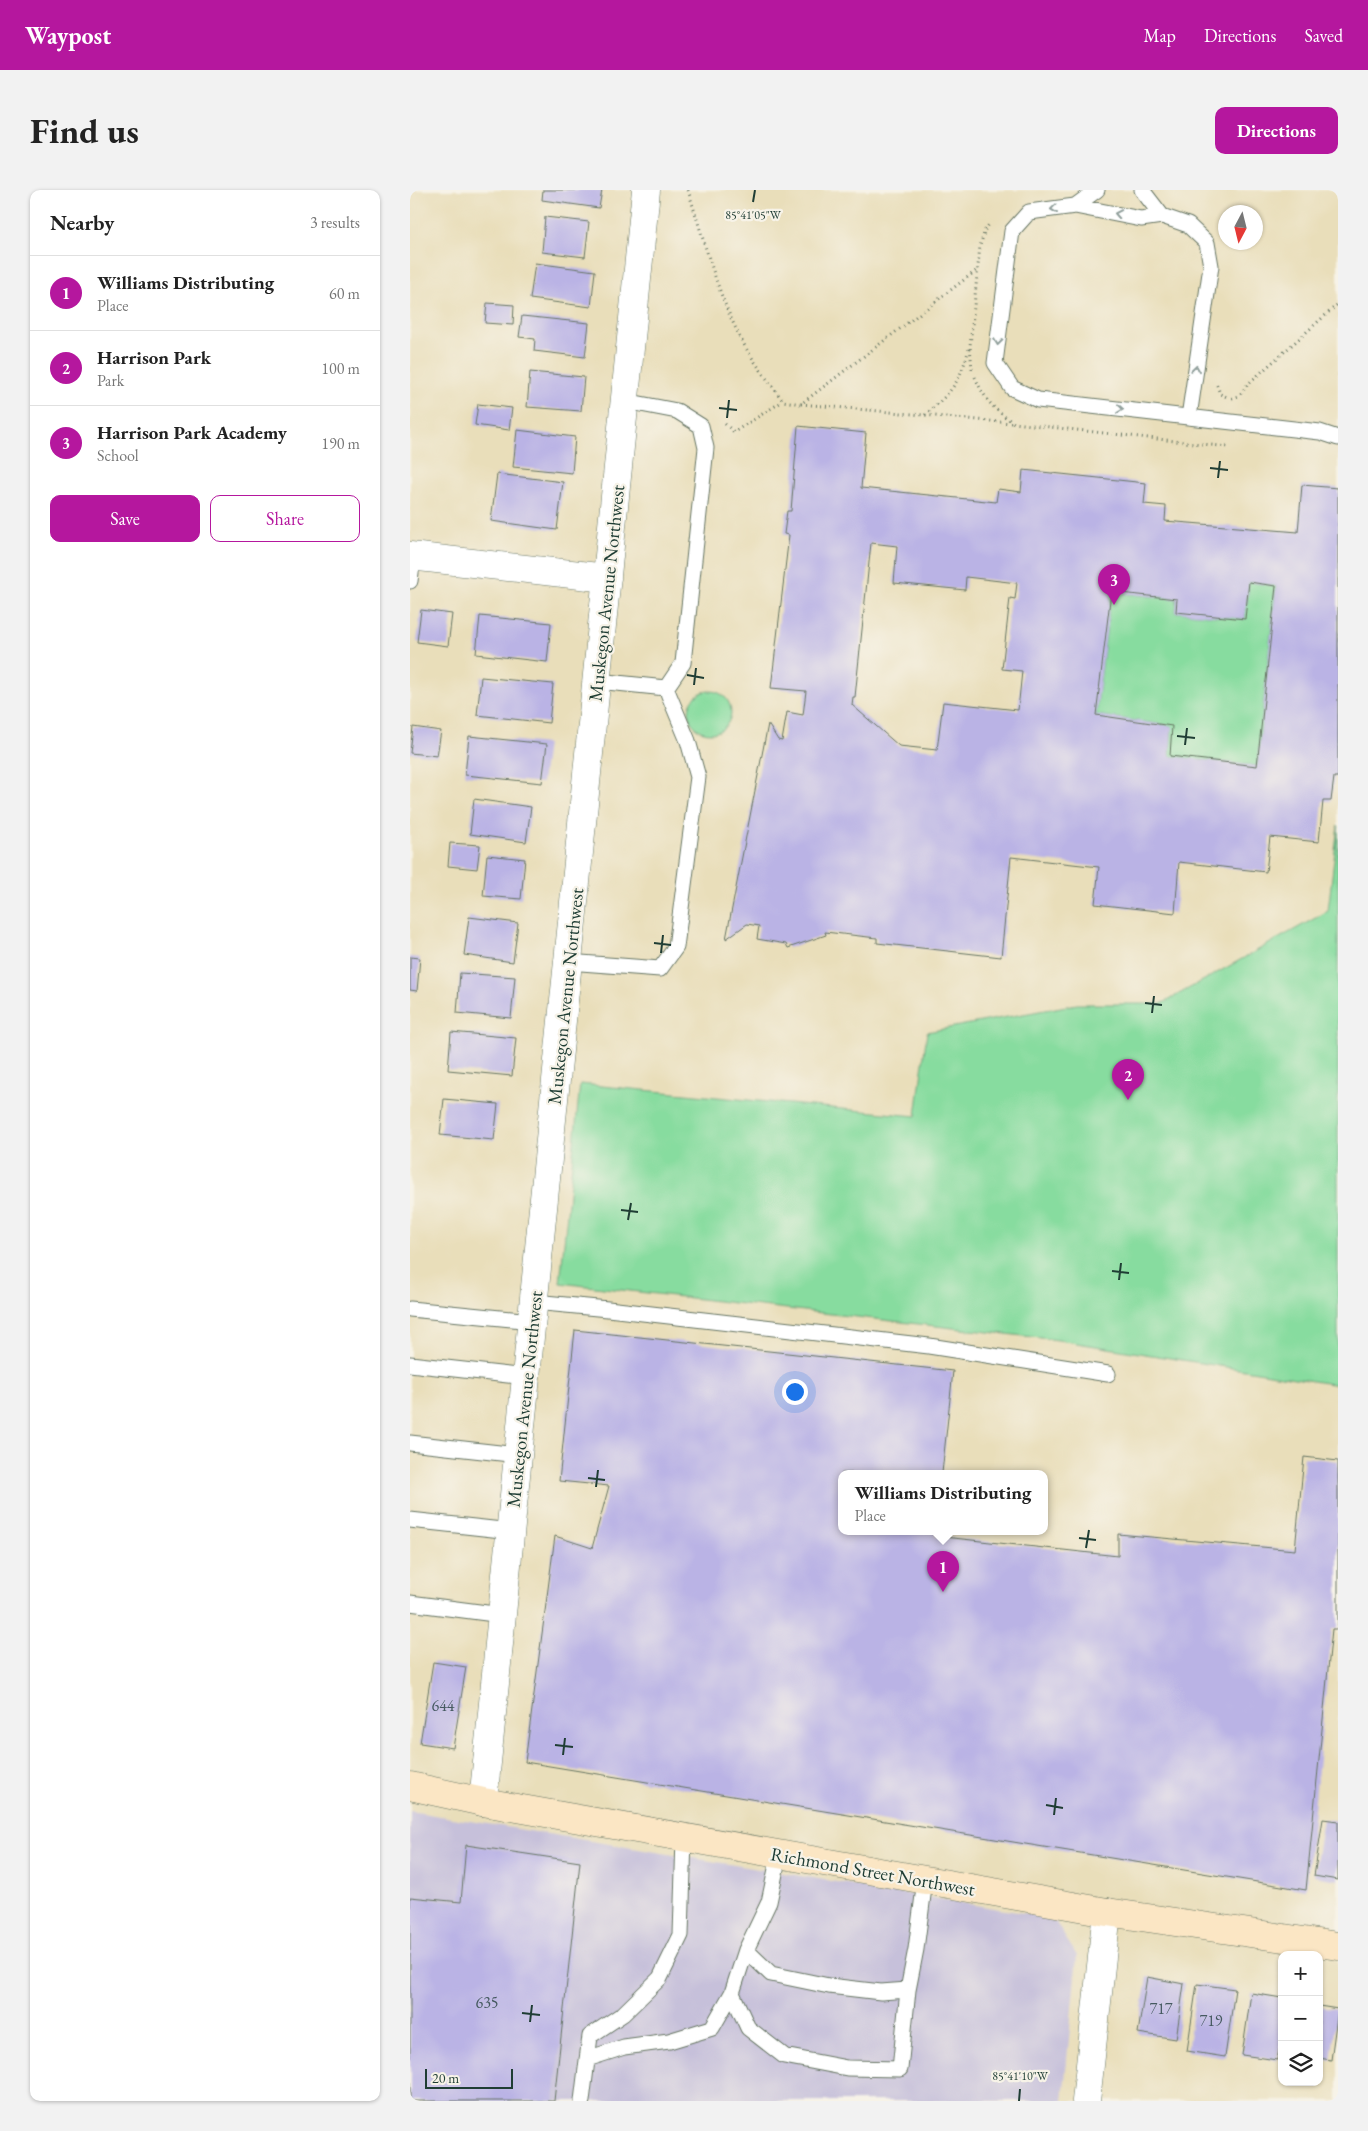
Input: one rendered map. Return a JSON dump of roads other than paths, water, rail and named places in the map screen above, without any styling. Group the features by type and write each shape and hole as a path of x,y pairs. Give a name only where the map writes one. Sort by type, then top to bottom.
{"street":[{"name":"Muskegon Avenue Northwest","path":"483,1802 646,190"},
{"path":"411,564 607,578"},
{"name":"Richmond Street Northwest","path":"410,1786 483,1802 1107,1912 1338,1946"},
{"path":"1086,2101 1107,1912"}],"lane":[{"path":"1075,206 1097,190"},
{"path":"1142,190 1162,216"},
{"path":"1189,417 1211,266 1207,243 1188,225 1162,216 1141,219 1075,206 1030,212 1012,231 995,363 1012,388 1038,400 1320,432 1338,438"},
{"path":"625,401 678,411 701,426 706,448 683,663 666,688"},
{"path":"597,682 666,688"},
{"path":"568,962 660,969 676,947 698,777 688,741 666,688"},
{"path":"410,1309 533,1312 929,1346 1108,1374"},
{"path":"410,1364 526,1377"},
{"path":"410,1443 518,1455"},
{"path":"410,1520 511,1531"},
{"path":"410,1603 502,1615"},
{"path":"582,2101 590,2036 623,2014 660,1978 681,1935 684,1838"},
{"path":"587,2059 624,2047 669,2041 712,2028 732,1993 746,1950 769,1902 779,1855"},
{"path":"732,1993 748,2028 784,2056 847,2068 900,2069 908,1990 916,1949 925,1880"},
{"path":"746,1950 771,1974 829,1986 881,1992 908,1990"}],"place":[{"name":"Harrison Park Academy","path":"1114,605"},
{"name":"Harrison Park","path":"1128,1100"},
{"name":"Williams Distributing","path":"943,1592"}]}
